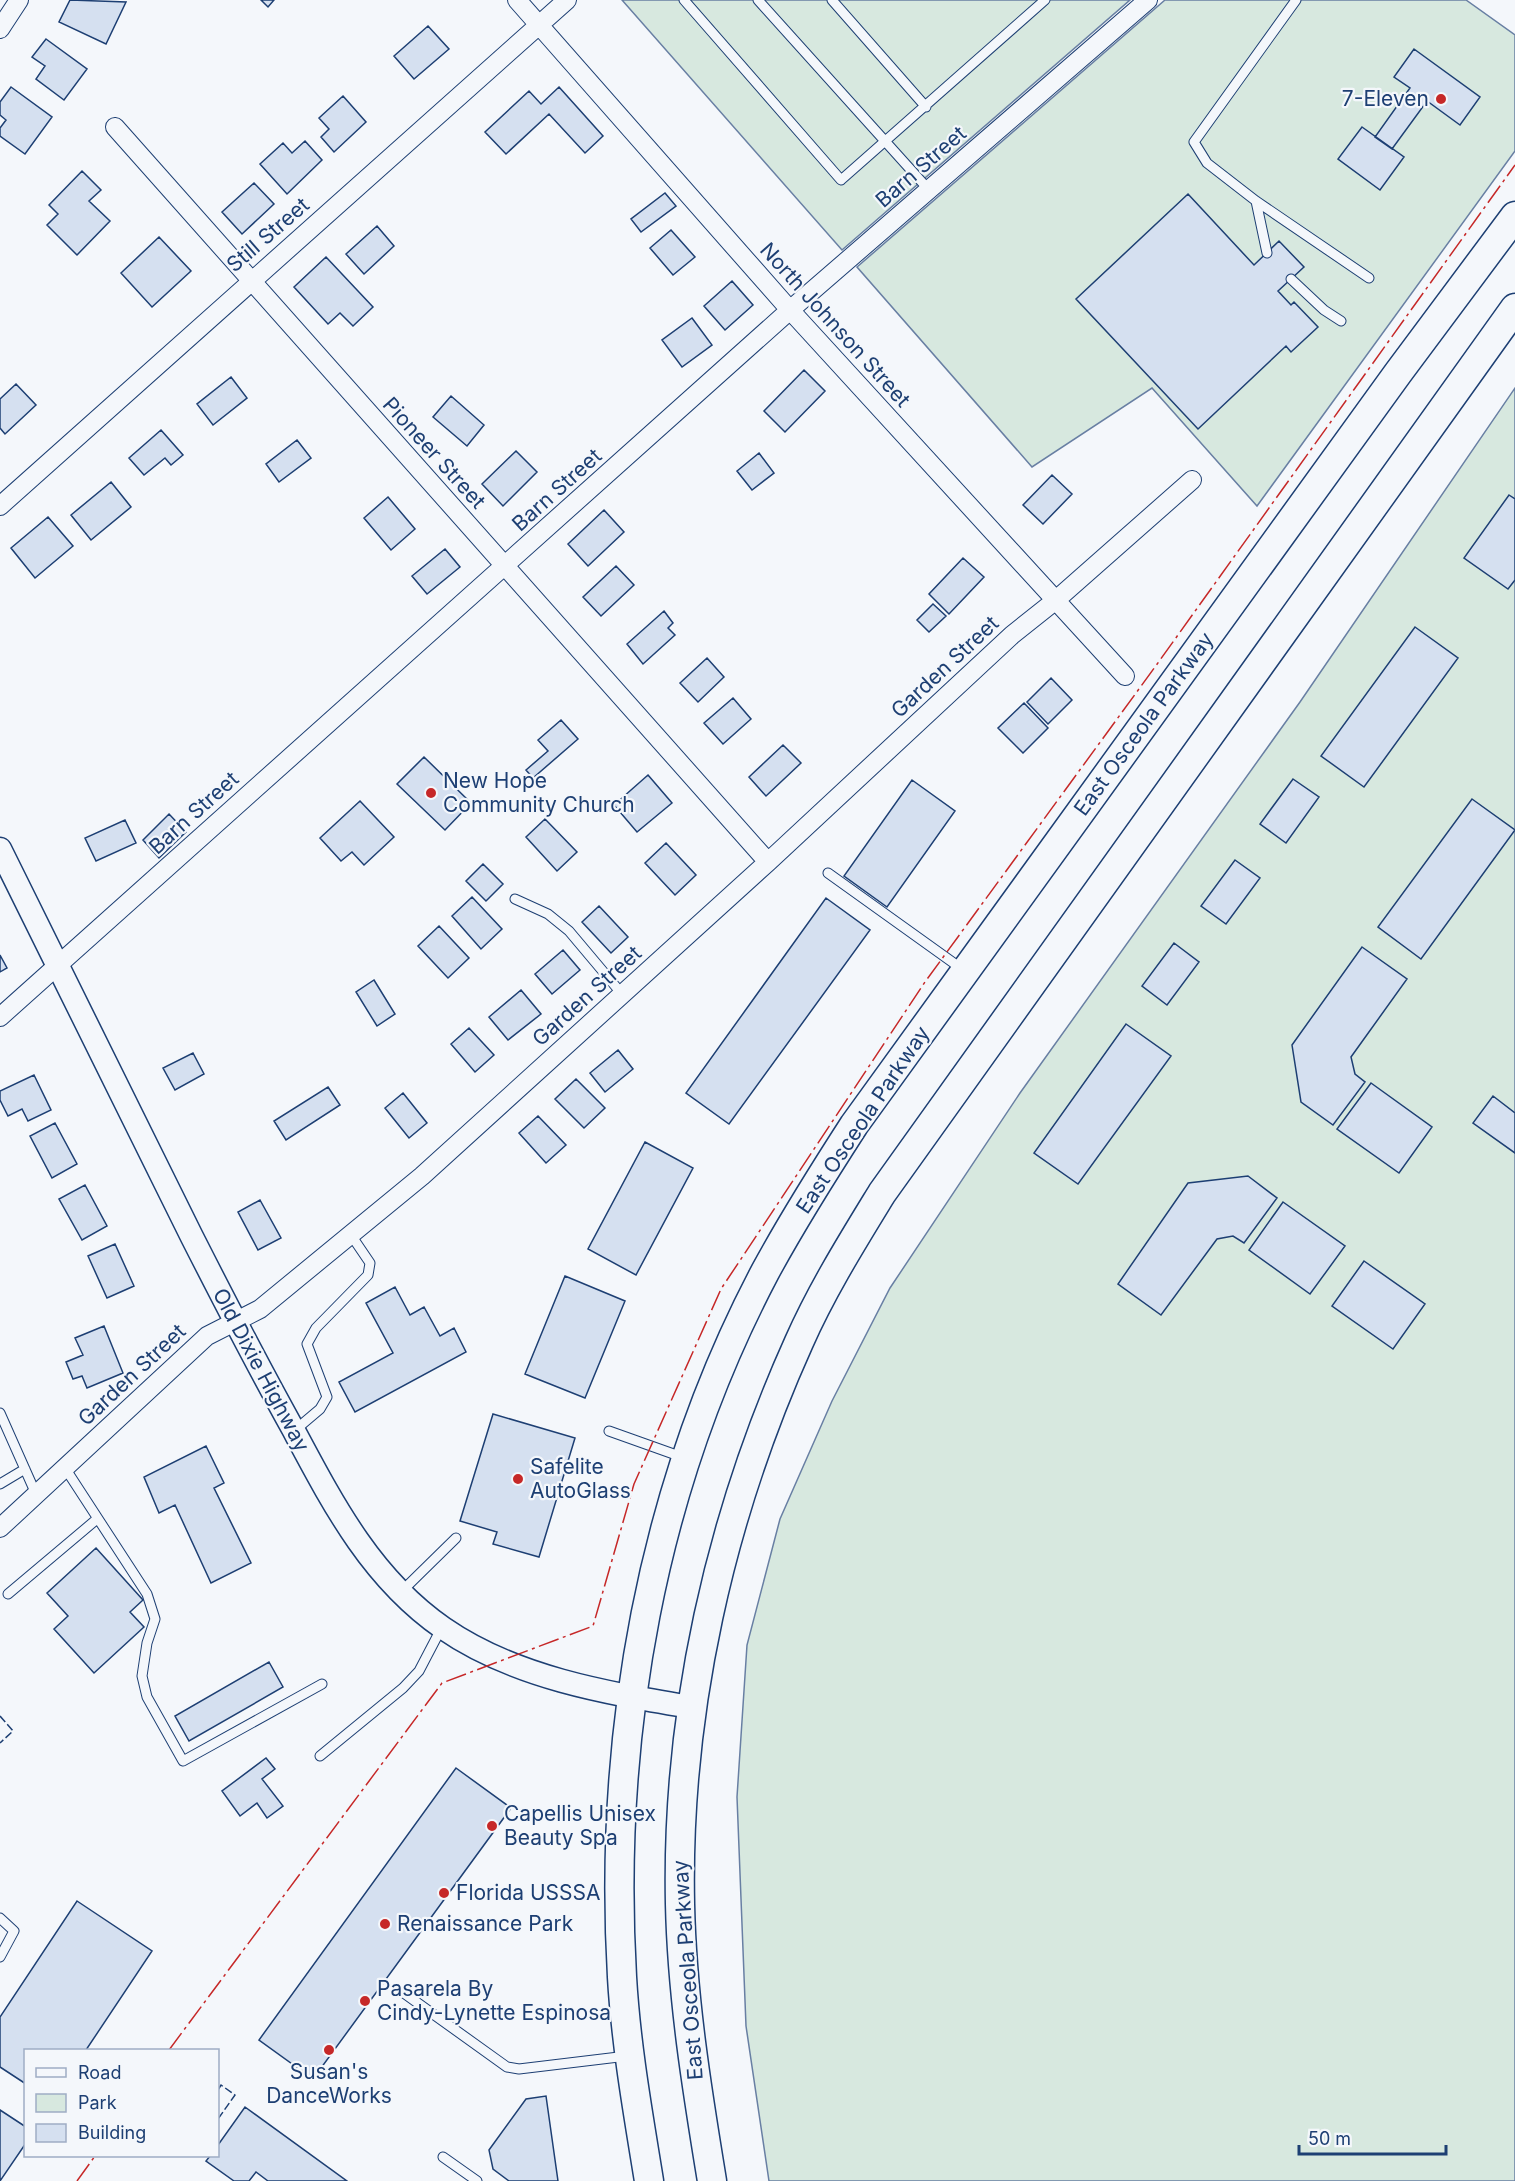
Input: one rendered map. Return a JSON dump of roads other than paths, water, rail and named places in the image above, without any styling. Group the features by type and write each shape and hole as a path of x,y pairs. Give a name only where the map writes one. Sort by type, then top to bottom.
{"main road":[{"name":"East Osceola Parkway","path":"649,2181 629,2055 622,1978 619,1873 631,1697 649,1595 667,1523 712,1391 739,1328 765,1274 803,1205 854,1125 1398,373 1515,216"},
{"name":"East Osceola Parkway","path":"712,2181 693,2061 680,1907 680,1841 691,1707 712,1599 767,1417 800,1341 837,1267 882,1193 1515,308"}],"street":[{"path":"0,29 18,0"},
{"name":"North Johnson Street","path":"517,0 790,310 1125,676"},
{"name":"Still Street","path":"0,506 567,0"},
{"name":"Barn Street","path":"0,1017 790,310 1148,0"},
{"name":"Pioneer Street","path":"115,126 768,862"},
{"name":"Garden Street","path":"0,1528 207,1336 260,1309 422,1176 768,862 1012,635 1056,600 1192,480"},
{"name":"Old Dixie Highway","path":"0,849 235,1323 341,1518 371,1562 400,1593 442,1628 521,1668 631,1697 691,1707"}],"lane":[{"path":"684,0 841,180 1045,0"},
{"path":"758,0 929,189"},
{"path":"832,0 926,107"},
{"path":"1296,0 1194,142 1207,163 1256,201 1369,278"},
{"path":"1256,201 1267,253"},
{"path":"1291,279 1324,310 1341,321"},
{"path":"828,873 966,972"},
{"path":"515,899 548,914 568,931 622,994"},
{"path":"294,1431 320,1409 327,1397 307,1344 316,1328 368,1275 370,1263 351,1235"},
{"path":"0,1413 36,1494"},
{"path":"609,1431 687,1459"},
{"path":"65,1468 147,1594 155,1619 147,1643 142,1676 147,1697 183,1761 322,1684"},
{"path":"0,1484 25,1469"},
{"path":"8,1593 97,1519"},
{"path":"400,1593 456,1538"},
{"path":"320,1756 403,1688 419,1671 442,1628"},
{"path":"0,1918 14,1931 0,1957"},
{"path":"401,1991 507,2067 519,2069 629,2055"},
{"path":"443,2157 477,2181"}],"place":[{"name":"7-Eleven","path":"1441,99"},
{"name":"New Hope Community Church","path":"431,793"},
{"name":"Safelite AutoGlass","path":"518,1479"},
{"name":"Capellis Unisex Beauty Spa","path":"492,1826"},
{"name":"Florida USSSA","path":"444,1893"},
{"name":"Renaissance Park","path":"385,1924"},
{"name":"Pasarela By Cindy-Lynette Espinosa","path":"365,2001"},
{"name":"Susan's DanceWorks","path":"329,2050"}]}
